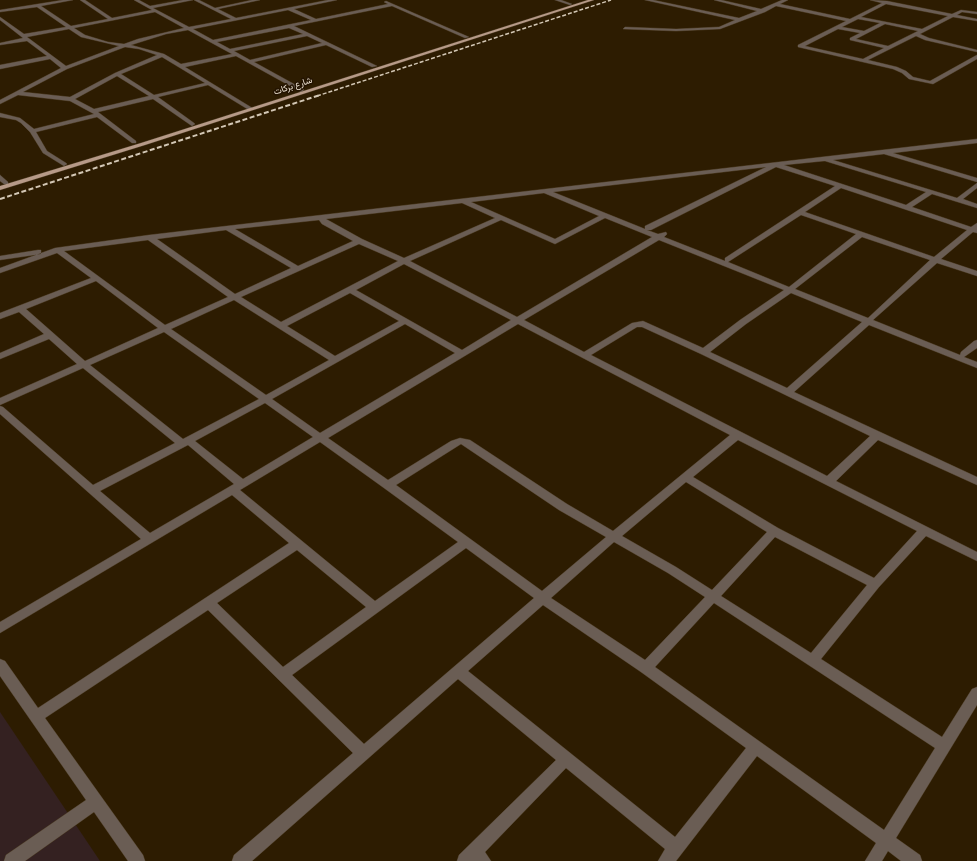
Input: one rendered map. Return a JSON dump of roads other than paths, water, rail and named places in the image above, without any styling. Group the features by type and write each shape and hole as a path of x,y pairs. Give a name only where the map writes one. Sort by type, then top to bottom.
{"main road":[{"name":"شارع بركات","path":"3,184 192,124 249,108 374,66 583,0"},
{"name":"شارع بركات","path":"0,188 592,0"}],"street":[{"path":"29,0 83,36 93,40 140,48 162,55 249,108"},
{"path":"36,5 63,0"},
{"path":"0,10 71,0"},
{"path":"82,0 112,19"},
{"path":"136,0 301,90"},
{"path":"149,8 191,0"},
{"path":"196,0 236,20"},
{"path":"214,8 257,0"},
{"path":"0,102 65,68 158,35 322,1 335,0"},
{"path":"380,0 467,37"},
{"path":"557,0 570,4"},
{"path":"647,0 740,20"},
{"path":"716,0 763,11"},
{"path":"625,28 676,30 724,27 786,0"},
{"path":"872,0 977,20"},
{"path":"890,0 800,46 900,70 911,78 931,83 977,57"},
{"path":"212,42 390,4"},
{"path":"777,5 849,20"},
{"path":"289,9 316,21"},
{"path":"863,61 962,10 977,13"},
{"path":"0,44 112,19 156,11"},
{"path":"969,19 977,13"},
{"path":"856,17 923,31"},
{"path":"0,18 65,68"},
{"path":"884,23 852,39 888,48"},
{"path":"673,24 710,29"},
{"path":"289,26 374,66"},
{"path":"836,27 865,33"},
{"path":"917,34 927,39 977,51"},
{"path":"229,51 306,35"},
{"path":"249,62 326,44"},
{"path":"71,99 117,74 162,55"},
{"path":"181,66 236,55"},
{"path":"0,67 51,57"},
{"path":"117,74 154,97 192,124"},
{"path":"34,131 154,97 208,84"},
{"path":"17,93 71,99 96,113 134,142"},
{"path":"0,115 18,119 34,131 40,146 45,152 64,164"},
{"path":"0,256 147,235 776,165 977,140"},
{"path":"23,253 977,140"},
{"path":"883,152 977,180"},
{"path":"824,159 977,206"},
{"path":"648,228 776,165 907,208 976,228"},
{"path":"0,177 3,184"},
{"path":"958,200 977,185"},
{"path":"728,260 840,186"},
{"path":"548,190 606,215 977,360"},
{"path":"548,190 648,228 661,236 728,260 792,288"},
{"path":"907,208 931,192"},
{"path":"462,201 554,242 606,215"},
{"path":"801,213 977,274"},
{"path":"320,217 325,222 359,241 404,261 977,557"},
{"path":"281,326 404,261 500,218"},
{"path":"227,228 296,268"},
{"path":"787,393 935,260 976,228"},
{"path":"704,352 742,322 792,288 861,234"},
{"path":"0,628 661,236"},
{"path":"149,237 233,296 335,360"},
{"path":"0,402 233,296 359,241"},
{"path":"0,271 58,250"},
{"path":"58,250 164,328 388,485 542,598 646,668 914,861"},
{"path":"0,316 97,278"},
{"path":"351,290 463,354"},
{"path":"20,308 84,364 185,443 237,487 297,544 374,607"},
{"path":"870,319 977,365"},
{"path":"92,490 185,443 405,321"},
{"path":"585,355 638,324 643,324 977,481"},
{"path":"0,356 50,335"},
{"path":"964,354 977,343"},
{"path":"0,409 149,539"},
{"path":"240,861 614,536 737,434"},
{"path":"829,481 877,435"},
{"path":"388,485 460,441 466,442 563,507 672,570 944,746"},
{"path":"686,477 774,531 875,584"},
{"path":"812,661 875,584 925,530"},
{"path":"646,668 774,531"},
{"path":"283,674 466,542"},
{"path":"36,716 297,544"},
{"path":"208,602 364,754"},
{"path":"0,665 137,861"},
{"path":"459,672 676,848"},
{"path":"873,861 977,693"},
{"path":"666,861 756,746"},
{"path":"474,858 566,759"},
{"path":"12,861 96,802"}],"railway":[{"path":"317,96 611,0"},
{"path":"0,199 320,95"}]}
